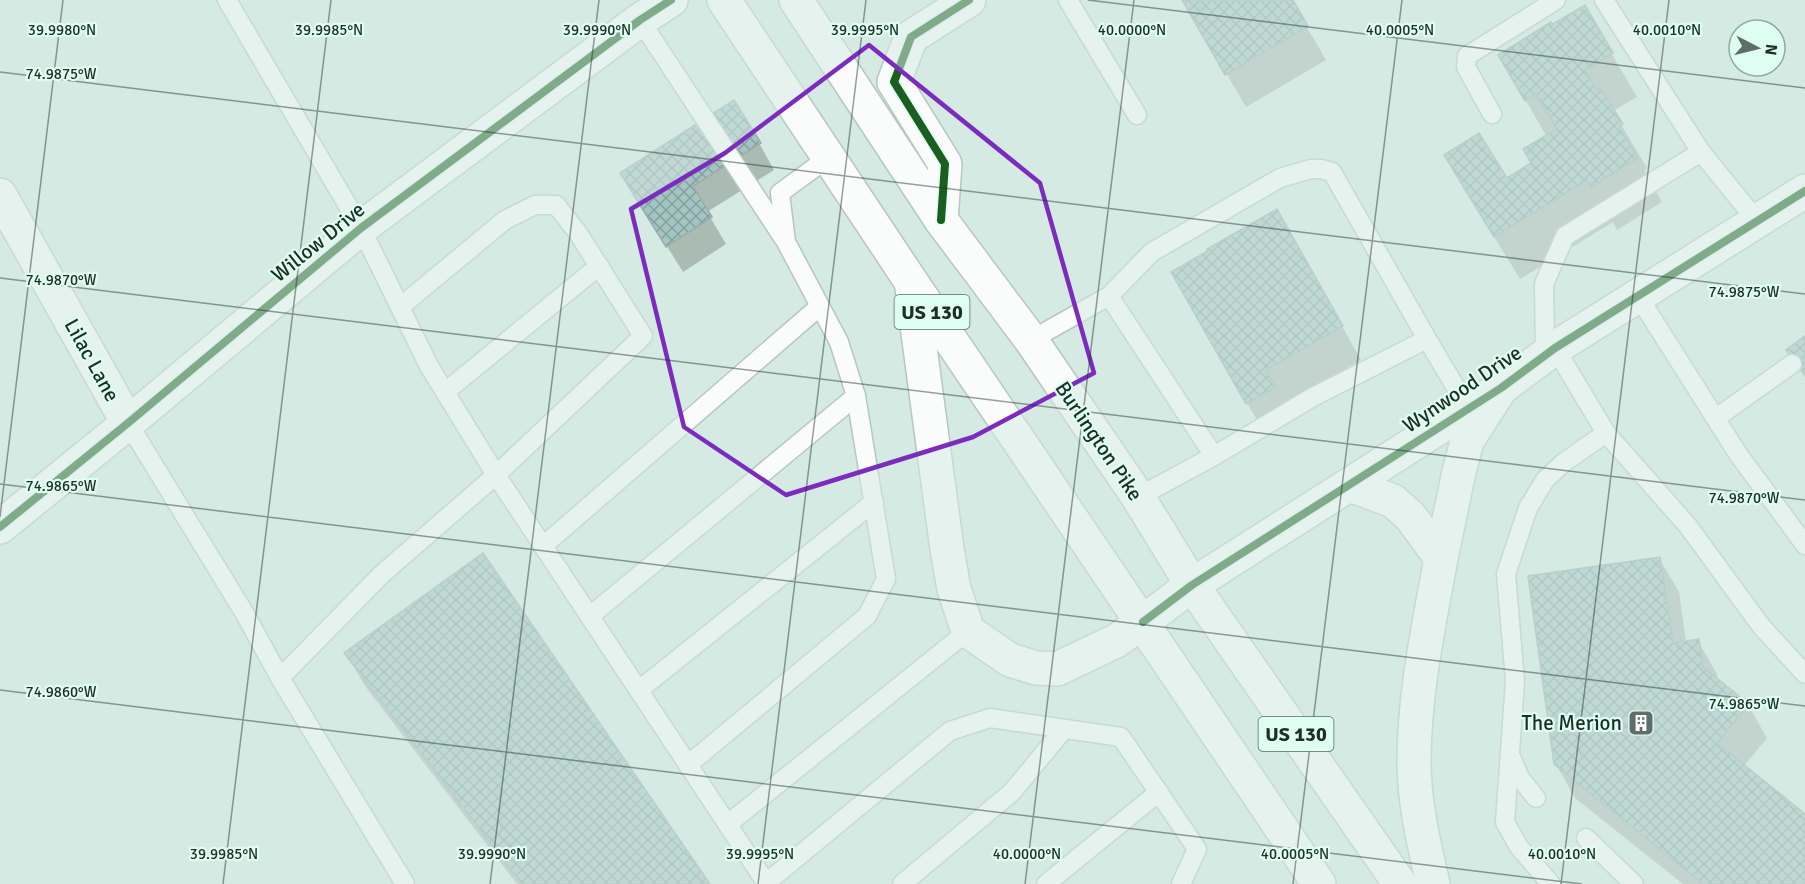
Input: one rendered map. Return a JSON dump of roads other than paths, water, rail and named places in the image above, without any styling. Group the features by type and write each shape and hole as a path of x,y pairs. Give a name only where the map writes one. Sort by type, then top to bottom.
{"main road":[{"name":"Willow Drive","path":"0,527 362,228 640,20 671,0"},
{"name":"US 130","path":"724,0 912,283 1143,622 1307,878"},
{"name":"Burlington Pike","path":"796,0 941,219 1031,340 1138,497 1192,585 1400,884"},
{"path":"941,219 945,164 894,82 911,37 969,0"},
{"name":"Wynwood Drive","path":"968,631 1010,660 1036,668 1057,669 1116,641 1192,585 1501,388 1550,352 1805,191"},
{"name":"Lilac Lane","path":"0,195 128,423"},
{"path":"912,283 947,549 954,589 968,631"},
{"path":"1433,884 1420,827 1414,764 1416,705 1441,558 1467,441 1501,388"},
{"path":"1350,485 1393,501 1410,516 1441,558"}],"lane":[{"path":"227,0 362,228 429,366 496,475 767,884 950,731 990,718 1121,737 1197,849 1181,884"},
{"path":"1068,0 1137,115"},
{"path":"1492,114 1466,67 1467,56 1556,0"},
{"path":"1604,0 1701,152 1756,221"},
{"path":"640,20 786,242 839,342 856,396 886,579 867,616 689,764"},
{"path":"1701,152 1565,236 1544,284 1550,352 1606,433 1688,526 1761,626 1805,674"},
{"path":"786,242 780,193 829,157"},
{"path":"1031,340 1109,296 1152,252 1280,178 1311,169 1321,169 1332,172 1468,408"},
{"path":"280,678 382,574 496,475 643,336 578,233 556,205 535,205 505,220 400,307"},
{"path":"445,392 599,266"},
{"path":"1109,296 1214,456"},
{"path":"1638,296 1738,454 1805,545"},
{"path":"543,546 820,306"},
{"path":"1138,497 1214,456 1313,397 1427,339"},
{"path":"1716,418 1792,364"},
{"path":"590,616 856,396"},
{"name":"Lilac Lane","path":"128,423 405,884"},
{"path":"1551,884 1519,847 1504,822 1515,681 1506,574 1528,508 1545,480 1563,463 1606,433"},
{"path":"639,690 874,502"},
{"path":"728,824 968,631"},
{"path":"902,884 1012,792 1064,729"},
{"path":"1510,754 1520,778 1536,798"},
{"path":"1046,884 1159,792"},
{"path":"1586,838 1634,884"}],"place":[{"name":"The Merion","path":"1641,723"}]}
